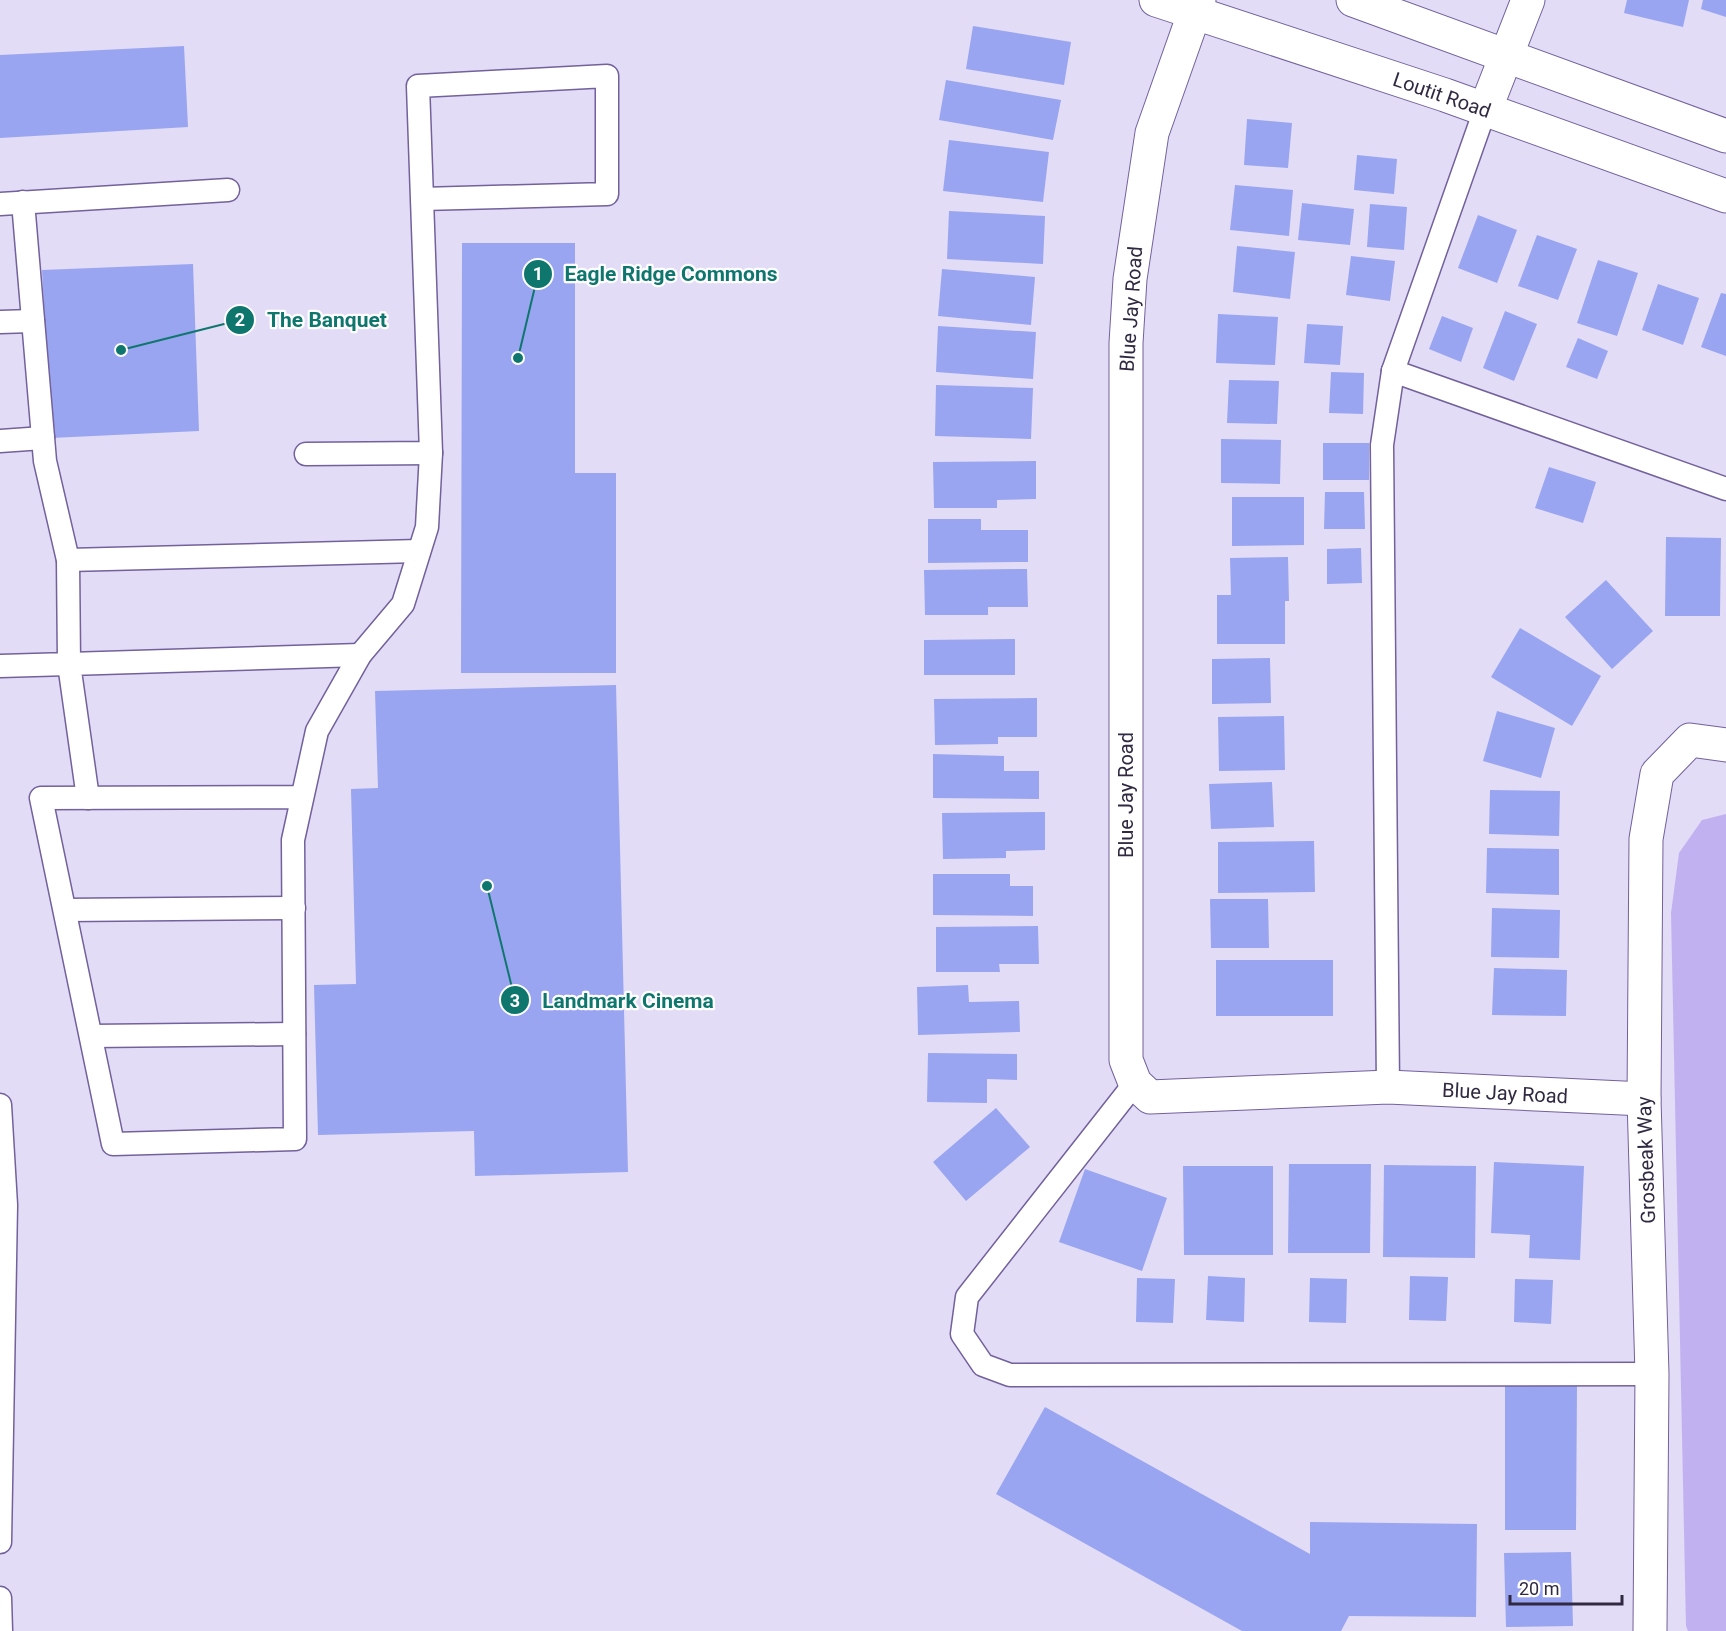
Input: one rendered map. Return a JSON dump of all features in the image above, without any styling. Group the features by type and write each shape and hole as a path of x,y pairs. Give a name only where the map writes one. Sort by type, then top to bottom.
{"street":[{"name":"Loutit Road","path":"1156,0 1197,6 1726,196"},
{"path":"1353,0 1726,136"},
{"path":"1485,110 1528,0"},
{"name":"Blue Jay Road","path":"1197,6 1152,133 1130,279 1126,342 1126,1060 1135,1083 1150,1097 1388,1087 1644,1099"},
{"name":"Grosbeak Way","path":"1650,1631 1652,1374 1644,1099 1646,839 1658,774 1690,740 1726,745"}],"lane":[{"path":"302,797 41,798 113,1144 295,1139 293,840 302,797 317,731 360,655 403,604 426,527 431,453 422,199 418,86 607,76 607,194 422,199"},
{"path":"1388,1087 1382,445 1393,371 1485,110"},
{"path":"0,204 228,190"},
{"path":"23,202 45,461 68,560 69,664 88,798"},
{"path":"0,322 33,321"},
{"path":"1393,371 1726,489"},
{"path":"0,441 43,438"},
{"path":"306,454 431,453"},
{"path":"68,560 419,551"},
{"path":"0,666 360,655"},
{"path":"65,910 294,908"},
{"path":"91,1036 294,1034"},
{"path":"1135,1083 967,1297 962,1334 983,1365 1010,1375 1652,1374"},
{"path":"0,1106 6,1205 0,1542"},
{"path":"0,1598 1,1631"}],"shaded area":[{"path":"1726,814 1726,1631 1688,1631 1686,1626 1671,913 1679,853 1702,820"}],"building":[{"path":"1627,0 1689,0 1683,27 1624,13"},
{"path":"1703,0 1726,0 1726,17 1701,9"},
{"path":"973,26 1071,42 1064,85 966,69"},
{"path":"184,46 188,127 0,138 0,55"},
{"path":"946,80 1061,100 1053,140 939,120"},
{"path":"1247,119 1292,123 1288,168 1244,165"},
{"path":"949,140 1049,152 1043,202 943,191"},
{"path":"1357,155 1397,159 1394,194 1354,190"},
{"path":"1235,185 1293,190 1289,236 1230,230"},
{"path":"1302,203 1354,209 1350,245 1298,240"},
{"path":"1370,204 1407,207 1404,250 1367,247"},
{"path":"949,211 1045,216 1043,264 947,259"},
{"path":"1478,215 1517,230 1497,283 1458,268"},
{"path":"1537,235 1577,249 1558,300 1518,286"},
{"path":"462,243 575,243 575,473 616,473 616,673 461,673"},
{"path":"1237,246 1295,252 1290,299 1233,292"},
{"path":"1351,256 1395,261 1390,301 1346,295"},
{"path":"1598,260 1638,273 1617,336 1577,323"},
{"path":"193,264 199,431 51,438 42,270"},
{"path":"942,269 1035,277 1031,325 938,316"},
{"path":"1658,284 1699,298 1683,345 1642,330"},
{"path":"1721,293 1726,294 1726,356 1701,347"},
{"path":"1505,311 1537,324 1514,381 1483,368"},
{"path":"1218,314 1278,317 1275,365 1216,363"},
{"path":"1442,316 1473,328 1461,362 1429,349"},
{"path":"1307,324 1343,326 1340,365 1304,363"},
{"path":"938,326 1036,332 1033,379 936,372"},
{"path":"1578,338 1608,351 1597,379 1566,367"},
{"path":"1331,372 1364,373 1363,414 1329,413"},
{"path":"1229,380 1279,381 1277,424 1227,423"},
{"path":"936,385 1033,388 1031,439 935,436"},
{"path":"1221,439 1281,440 1280,484 1221,483"},
{"path":"1323,443 1369,443 1369,480 1323,480"},
{"path":"1036,461 1036,499 997,500 997,508 934,508 933,462"},
{"path":"1549,467 1596,482 1583,523 1535,508"},
{"path":"1325,492 1364,492 1365,529 1324,529"},
{"path":"1232,497 1304,497 1304,545 1232,546"},
{"path":"928,519 981,519 981,530 1028,530 1028,562 928,563"},
{"path":"1666,537 1721,538 1720,616 1665,616"},
{"path":"1361,548 1362,583 1327,584 1327,549"},
{"path":"1288,557 1289,601 1285,601 1285,644 1217,644 1217,595 1231,595 1230,558"},
{"path":"1027,569 1028,607 988,607 988,615 925,615 924,570"},
{"path":"1606,580 1653,631 1612,669 1565,617"},
{"path":"1520,628 1601,676 1572,726 1491,677"},
{"path":"1015,639 1015,675 924,675 924,640"},
{"path":"1270,658 1271,703 1212,704 1212,659"},
{"path":"616,685 628,1172 475,1176 474,1131 318,1135 314,985 356,984 351,789 378,788 375,691"},
{"path":"1037,698 1037,737 998,737 998,744 935,745 934,699"},
{"path":"1497,711 1555,728 1541,778 1483,761"},
{"path":"1284,716 1285,770 1219,771 1218,717"},
{"path":"933,754 1004,756 1004,771 1039,771 1039,799 933,798"},
{"path":"1272,782 1274,827 1211,829 1209,784"},
{"path":"1490,790 1560,791 1559,836 1489,834"},
{"path":"1045,812 1045,850 1006,851 1006,858 943,859 942,813"},
{"path":"1314,841 1315,892 1218,893 1218,842"},
{"path":"1487,848 1559,849 1559,895 1486,893"},
{"path":"933,874 1010,874 1010,886 1033,886 1033,916 933,915"},
{"path":"1210,899 1268,899 1269,948 1211,948"},
{"path":"1492,908 1560,910 1559,958 1491,957"},
{"path":"1038,926 1039,964 999,964 1000,972 936,972 936,927"},
{"path":"1216,960 1333,960 1333,1016 1216,1016"},
{"path":"1494,968 1567,970 1566,1016 1492,1015"},
{"path":"968,985 969,1002 1019,1001 1020,1032 918,1035 917,987"},
{"path":"928,1053 1017,1054 1017,1080 987,1079 987,1103 927,1102"},
{"path":"996,1108 1030,1147 966,1201 933,1162"},
{"path":"1494,1162 1584,1166 1580,1260 1529,1258 1530,1235 1491,1233"},
{"path":"1289,1164 1371,1164 1370,1253 1288,1253"},
{"path":"1384,1165 1476,1166 1475,1258 1383,1257"},
{"path":"1183,1166 1273,1166 1273,1255 1184,1255"},
{"path":"1085,1169 1167,1198 1142,1271 1059,1242"},
{"path":"1208,1276 1245,1278 1244,1322 1206,1320"},
{"path":"1410,1276 1448,1277 1446,1321 1409,1320"},
{"path":"1137,1278 1175,1279 1173,1323 1136,1322"},
{"path":"1310,1278 1347,1279 1346,1323 1309,1322"},
{"path":"1515,1279 1553,1280 1551,1324 1514,1322"},
{"path":"1505,1385 1577,1386 1576,1530 1505,1530"},
{"path":"1045,1407 1310,1554 1310,1522 1477,1524 1476,1617 1349,1616 1341,1631 1242,1631 996,1494"},
{"path":"1571,1552 1573,1626 1506,1627 1504,1553"}],"place":[{"name":"The Banquet","path":"121,350"},
{"name":"Eagle Ridge Commons","path":"518,358"},
{"name":"Landmark Cinema","path":"487,886"}]}
